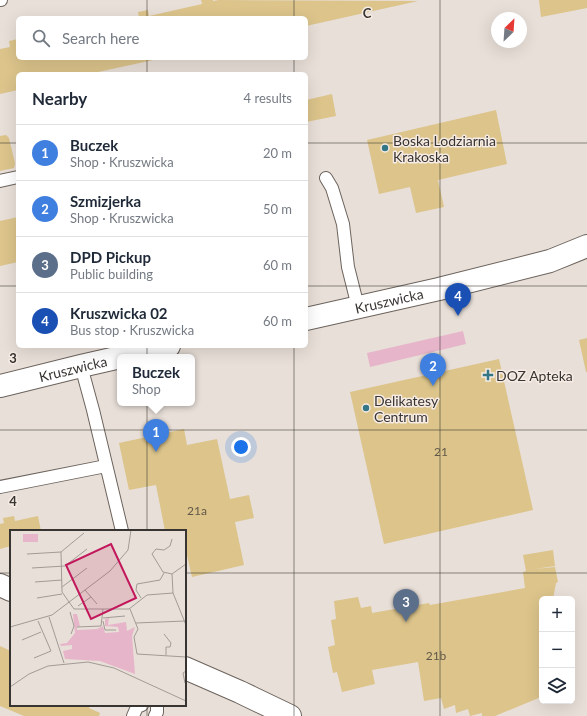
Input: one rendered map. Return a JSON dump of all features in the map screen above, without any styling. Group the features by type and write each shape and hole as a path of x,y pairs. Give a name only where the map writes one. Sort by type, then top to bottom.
{"street":[{"name":"Kruszwicka","path":"308,318 439,289 550,261 587,246"},
{"name":"Kruszwicka","path":"134,354 160,348"},
{"name":"Kruszwicka","path":"0,386 117,358"},
{"path":"0,585 10,590"},
{"path":"186,668 290,716"}],"lane":[{"path":"0,182 16,178"},
{"path":"326,178 332,188 343,224 348,267 358,307"},
{"path":"81,366 122,530"},
{"path":"0,487 106,466"},
{"path":"133,716 137,707 140,706"},
{"path":"155,716 157,706"}],"shaded area":[{"path":"463,331 466,344 370,367 367,353"}],"building":[{"path":"201,0 418,1 308,26 308,16 149,16 202,4"},
{"path":"539,0 587,0 587,8 541,17"},
{"path":"148,10 149,16 139,16 138,12"},
{"path":"16,39 16,60 153,60 98,72 16,72 16,90 0,94 0,49 10,47 9,41"},
{"path":"332,94 336,116 308,122 308,100"},
{"path":"496,110 507,164 438,180 444,207 416,213 410,187 379,194 367,140"},
{"path":"6,135 9,138 15,163 14,168 0,171 0,136"},
{"path":"16,217 16,262 0,266 0,221"},
{"path":"587,338 587,372 586,372 579,340"},
{"path":"499,359 533,510 384,544 350,392"},
{"path":"184,429 187,445 217,439 230,499 249,495 254,518 235,522 244,565 192,577 186,551 186,530 165,530 156,485 129,490 119,443"},
{"path":"14,516 15,521 38,516 41,530 10,530 10,546 0,549 0,524 4,523 3,518"},
{"path":"553,550 555,566 535,569 555,567 558,582 556,583 554,596 539,596 539,698 495,716 482,716 482,713 470,716 468,709 456,713 455,705 444,709 441,698 424,701 418,662 372,670 375,684 342,692 337,672 333,673 328,647 335,645 331,620 336,619 334,601 358,597 361,608 371,606 372,613 429,603 430,605 525,588 523,572 526,571 523,555"},
{"path":"0,646 10,651 10,706 90,706 89,708 100,713 99,716 24,716 0,706"}],"place":[{"name":"Boska Lodziarnia Krakoska","path":"385,148"},
{"name":"Kruszwicka 02","path":"458,316"},
{"name":"DOZ Apteka","path":"488,375"},
{"name":"Szmizjerka","path":"433,386"},
{"name":"Delikatesy Centrum","path":"366,408"},
{"name":"Buczek","path":"156,452"},
{"name":"DPD Pickup","path":"406,622"}]}
